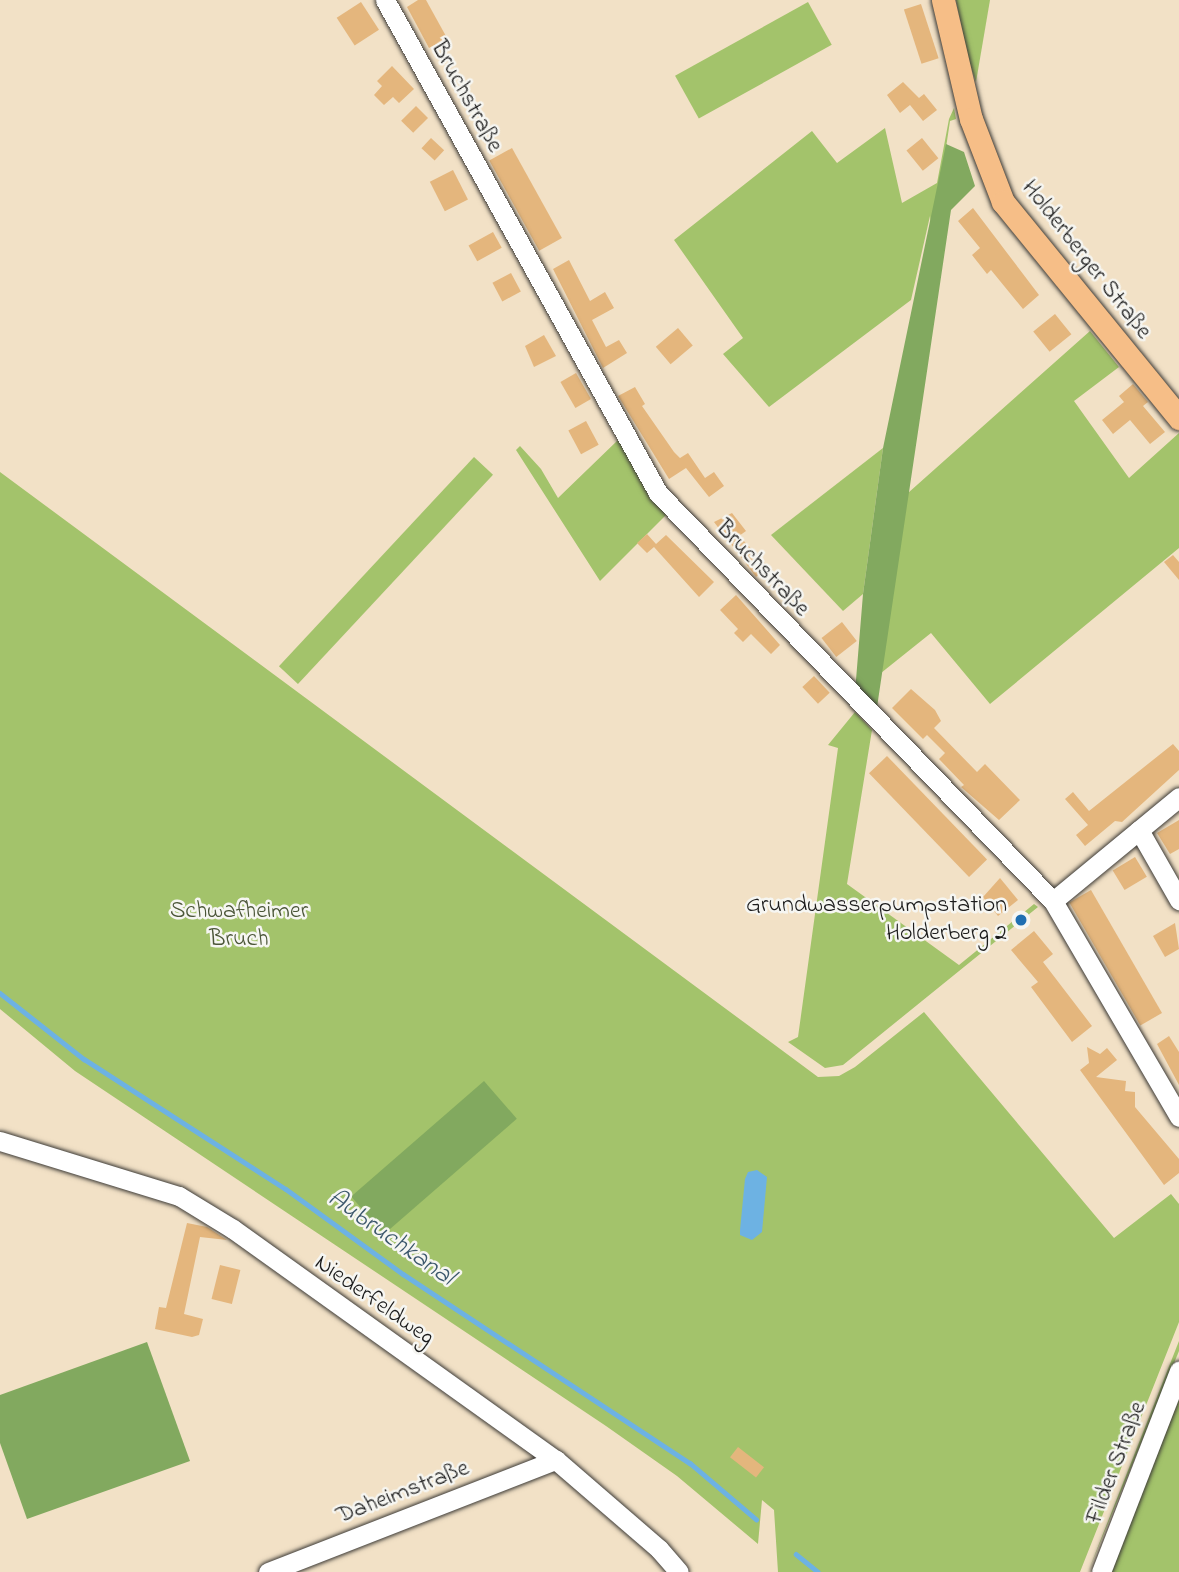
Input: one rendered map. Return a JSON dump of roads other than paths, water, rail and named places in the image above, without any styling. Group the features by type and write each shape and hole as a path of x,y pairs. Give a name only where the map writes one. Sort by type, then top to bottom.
{"main road":[{"name":"Holderberger Straße","path":"943,0 971,119 1003,202 1179,418"}],"street":[{"name":"Bruchstraße","path":"385,0 658,494 1053,901 1179,1117"},
{"path":"1053,901 1179,797"},
{"path":"1139,830 1179,900"},
{"name":"Niederfeldweg","path":"0,1141 179,1196 233,1228 556,1460 659,1549 680,1572"},
{"name":"Filder Straße","path":"1101,1572 1179,1371"},
{"name":"Daheimstraße","path":"268,1572 556,1460"}],"water":[{"path":"757,1170 767,1177 762,1232 752,1240 740,1235 740,1230 745,1179 748,1172"}],"waterway":[{"name":"Aubruchkanal","path":"0,993 84,1059 286,1189 403,1274 690,1463 756,1519"},
{"name":"Aubruchkanal","path":"796,1554 818,1572"}],"place":[{"name":"Grundwasserpumpstation Holderberg 2","path":"1021,920"}],"park label":[{"name":"Schwafheimer Bruch","path":"239,926"}]}
